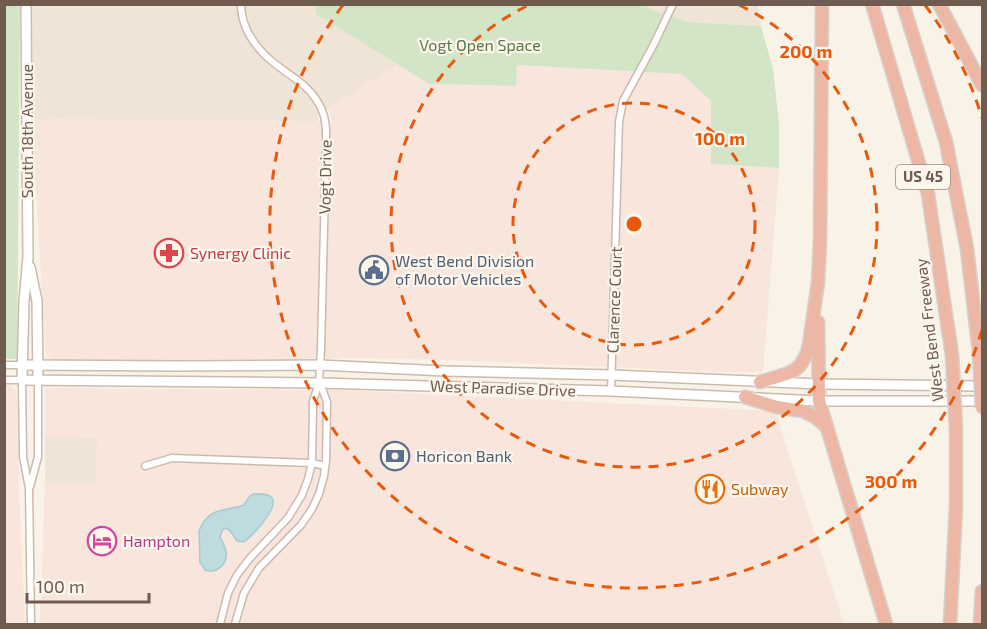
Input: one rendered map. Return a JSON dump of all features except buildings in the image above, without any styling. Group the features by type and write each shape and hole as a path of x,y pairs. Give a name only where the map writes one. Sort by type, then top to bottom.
{"highway":[{"path":"822,4 818,282 819,401 886,624"},
{"name":"West Bend Freeway","path":"872,4 928,194 952,355 956,429 956,507 950,624"},
{"name":"US 45","path":"903,4 946,142 967,249 979,352 982,408"},
{"path":"939,4 982,85"},
{"path":"760,382 795,371 805,361 818,282"},
{"path":"745,397 803,411 827,427"},
{"path":"980,624 982,591"}],"street":[{"name":"South 18th Avenue","path":"26,4 28,257 24,301 22,380 23,458 29,488 31,624"},
{"name":"Vogt Drive","path":"241,4 241,15 252,39 267,57 301,81 311,92 326,122 319,383"},
{"name":"Clarence Court","path":"611,391 620,122 623,101 673,4"},
{"name":"South 18th Avenue","path":"28,257 37,301 38,365 38,457 29,488"},
{"name":"West Paradise Drive","path":"23,365 320,364 445,371 612,375 819,384 982,386"},
{"path":"4,365 23,365"},
{"path":"4,380 22,380"},
{"name":"West Paradise Drive","path":"22,380 319,383 611,391 819,401 982,401"},
{"path":"220,624 228,593 237,575 288,518 302,495 312,463 313,401 319,383"},
{"path":"235,624 244,593 259,568 301,525 319,494 325,466 327,402 319,383"},
{"path":"145,466 172,458 312,463 325,466"}],"shaded area":[{"path":"32,5 316,5 316,14 398,65 317,115 319,122 33,119"},
{"path":"645,5 758,5 761,26 688,22"},
{"path":"398,65 429,84 516,86 517,65 682,73 711,101 711,164 779,168 763,372 360,358 57,361 46,354 33,119 332,122 328,107"},
{"path":"5,384 10,385 16,391 17,398 25,624 5,624"},
{"path":"45,388 342,390 776,411 844,624 529,624 518,622 518,624 40,624 45,484 96,483 98,438 45,436"},
{"path":"45,436 98,438 96,484 45,484"}],"green space":[{"path":"20,4 17,359 5,359 4,5"},
{"name":"Vogt Open Space","path":"316,4 645,4 648,8 688,22 761,26 773,69 779,124 779,168 711,164 711,101 682,74 517,65 516,86 429,84 316,14"}],"water":[{"path":"253,494 272,498 272,508 268,515 244,542 237,541 231,531 225,528 220,537 226,551 225,560 221,567 214,571 205,570 200,562 199,531 203,523 207,517 218,511 244,505"}],"place":[{"name":"Synergy Clinic","path":"169,253"},
{"name":"West Bend Division of Motor Vehicles","path":"374,270"},
{"name":"Horicon Bank","path":"395,456"},
{"name":"Subway","path":"710,489"},
{"name":"Hampton","path":"102,541"}]}
